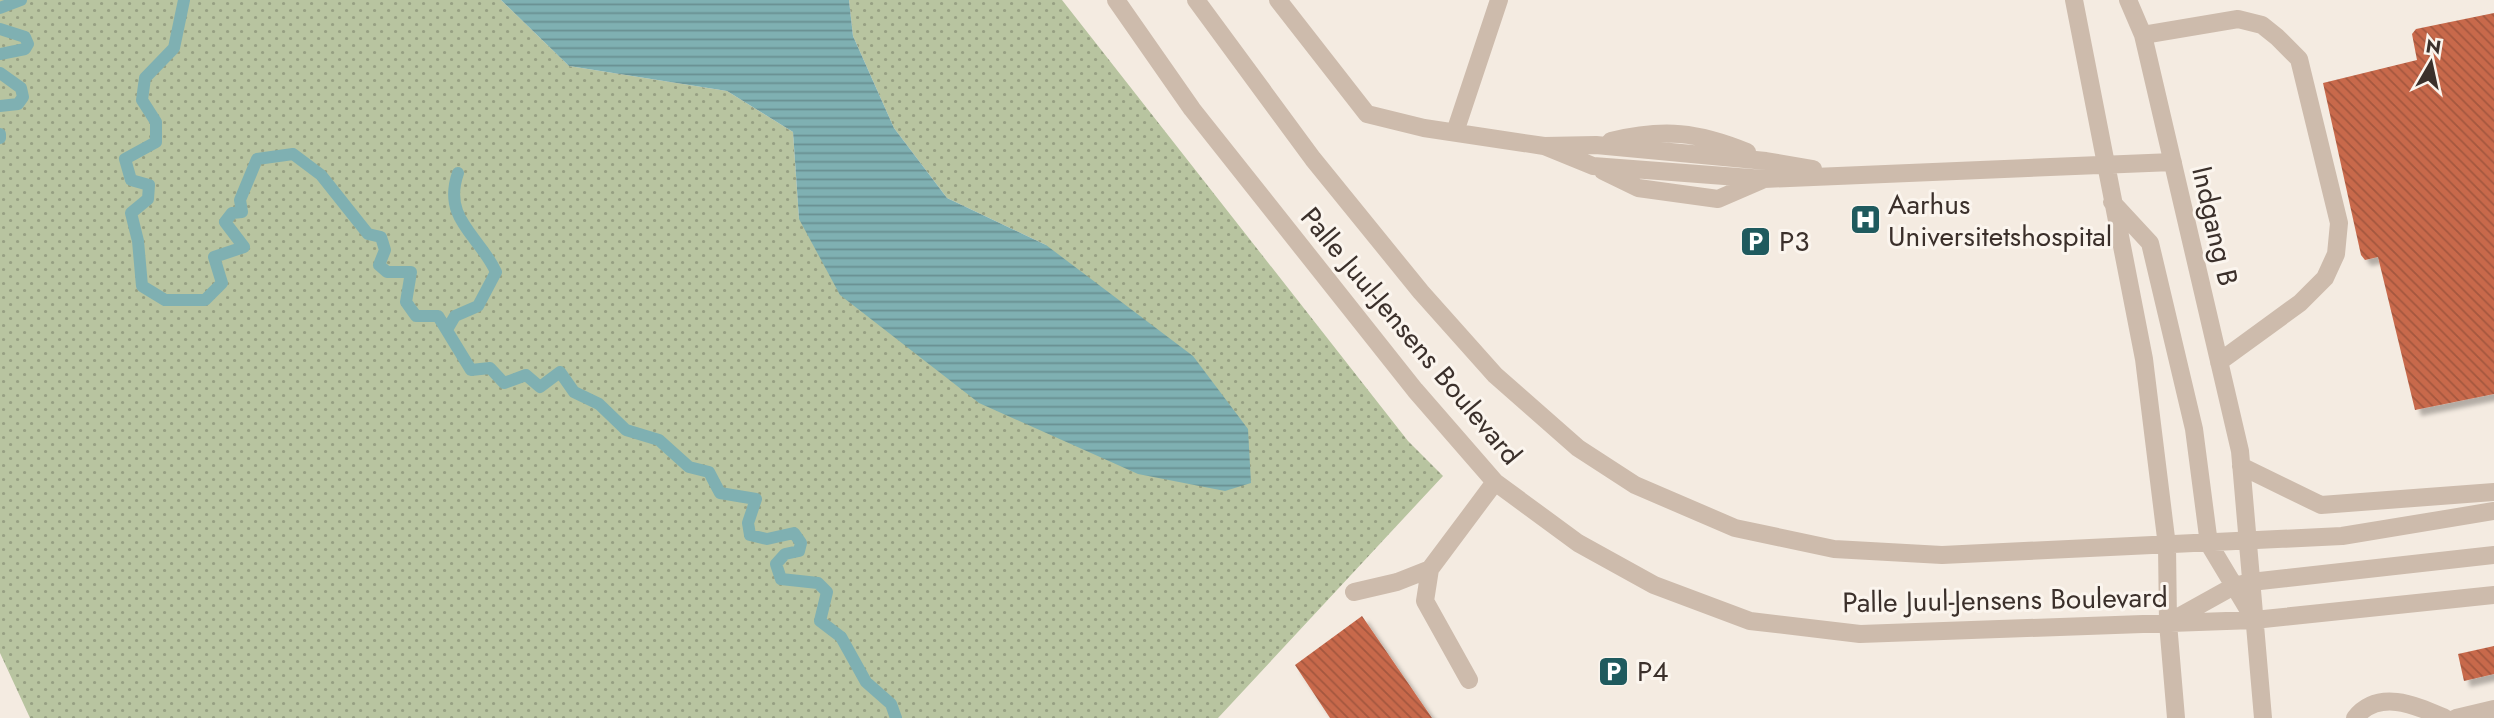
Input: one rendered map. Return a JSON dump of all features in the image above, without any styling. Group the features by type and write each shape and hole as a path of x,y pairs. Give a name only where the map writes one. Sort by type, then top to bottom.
{"street":[{"name":"Palle Juul-Jensens Boulevard","path":"1115,0 1192,109 1415,390 1495,482 1578,542 1654,585 1750,621 1860,634 2254,620 2494,595"},
{"name":"Palle Juul-Jensens Boulevard","path":"1196,0 1313,159 1421,292 1495,375 1578,447 1635,485 1735,528 1834,549 1942,555 2342,536 2494,511"},
{"path":"1278,0 1367,114 1544,146 1596,145 1766,161 1839,174"},
{"path":"1455,132 1499,0"},
{"path":"2074,0 2085,42 2104,164 2144,359 2167,546 2168,623 2176,718"},
{"name":"Indgang B","path":"2128,0 2143,35 2174,162 2241,466 2247,541 2242,584 2254,620 2263,718"},
{"path":"2143,35 2238,19 2262,25 2277,37 2299,59 2339,223 2336,254 2325,278 2300,303 2219,362"},
{"path":"1544,146 1593,166 1764,179 2174,162"},
{"path":"2111,201 2150,243 2194,429 2209,544 2242,584"},
{"path":"2241,466 2321,505 2494,492"},
{"path":"1469,680 1425,601 1430,569 1495,482"},
{"path":"2168,623 2242,584 2494,555"},
{"path":"1354,592 1397,582 1430,569"},
{"path":"2356,718 2378,702 2407,702 2445,718"},
{"path":"2456,718 2494,709"}],"green space":[{"path":"0,0 501,0 569,66 727,91 793,132 799,219 1046,245 947,198 894,128 853,36 849,0 1062,0 1408,441 1443,476 1218,718 30,718 0,653"}],"water":[{"path":"501,0 849,0 853,36 894,128 947,198 1046,245 1193,356 1248,429 1251,483 1225,491 1138,474 979,403 840,295 799,219 793,132 727,91 569,66"}],"building":[{"path":"2494,13 2494,394 2415,410 2378,257 2365,260 2361,255 2323,83 2417,60 2412,34 2416,29"},
{"path":"1362,616 1432,718 1330,718 1295,665"},
{"path":"2494,646 2494,674 2464,681 2458,654"}],"waterway":[{"path":"0,8 21,0"},
{"path":"184,0 174,48 145,78 142,100 156,122 156,142 125,159 131,180 149,185 148,199 131,213 138,241 142,286 165,300 205,300 222,283 214,257 244,247 225,222 232,213 242,212 240,200 257,159 293,154 321,175 368,234 381,237 385,250 379,265 387,272 411,272 406,302 416,316 438,316 471,370 490,368 504,383 526,375 540,387 560,372 574,392 599,404 626,430 659,440 689,467 709,472 720,493 756,499 748,523 750,535 767,539 794,533 801,543 799,551 785,554 776,564 781,579 818,583 827,592 820,621 841,637 866,682 891,704 896,718"},
{"path":"0,29 25,37 28,44 25,49 0,54"},
{"path":"0,73 21,88 23,97 18,104 0,106"},
{"path":"448,328 455,316 478,306 496,272 459,215 454,189 458,173"}],"place":[{"name":"Aarhus Universitetshospital","path":"1865,220"},
{"name":"P3","path":"1756,241"},
{"name":"P4","path":"1614,671"}]}
